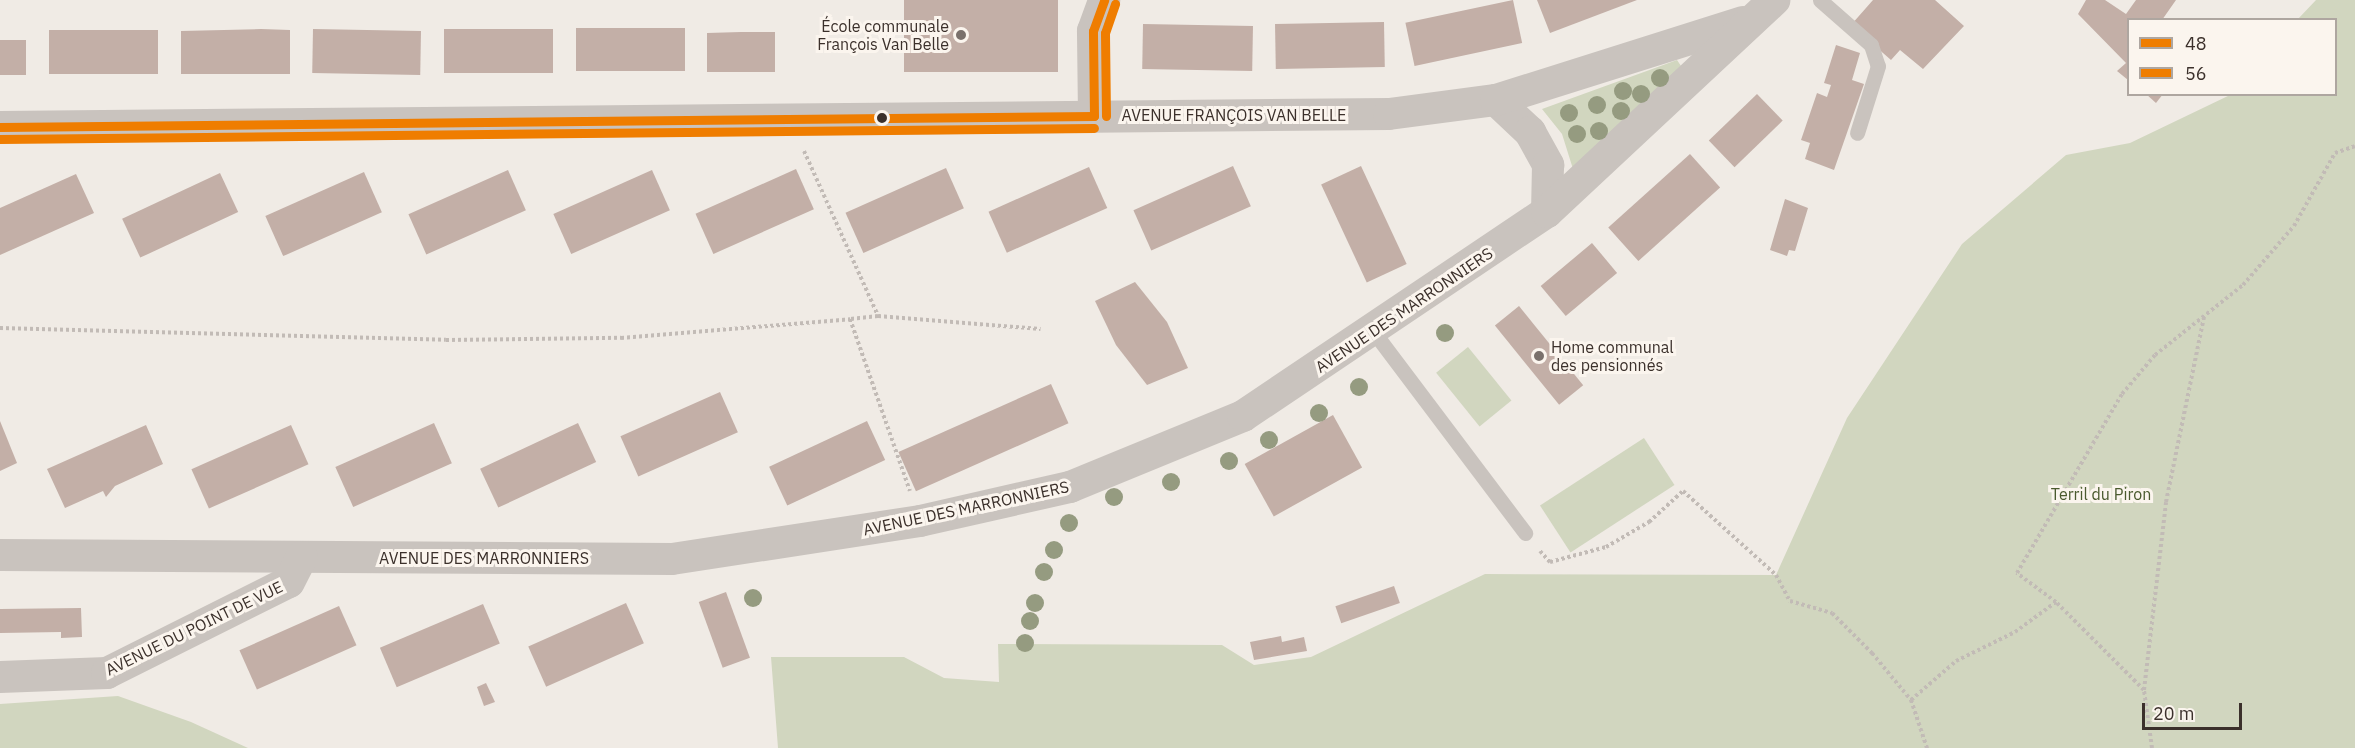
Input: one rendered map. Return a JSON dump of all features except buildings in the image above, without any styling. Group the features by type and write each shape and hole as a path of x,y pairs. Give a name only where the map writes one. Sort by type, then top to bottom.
{"street":[{"path":"1094,116 1093,31 1104,0"},
{"name":"AVENUE DES MARRONNIERS","path":"0,555 672,559 920,521 1070,487 1243,416 1373,331 1547,212 1774,0"},
{"name":"AVENUE FRANÇOIS VAN BELLE","path":"0,127 1389,114 1496,100 1750,20"},
{"path":"1496,100 1530,132 1548,165 1547,212"},
{"name":"AVENUE DU POINT DE VUE","path":"0,677 107,673 289,582 302,557"}],"lane":[{"path":"1820,0 1871,45 1878,66 1857,132"},
{"path":"1373,331 1525,533"}],"path":[{"path":"790,121 878,316"},
{"path":"2144,690 2056,602 2017,573 2122,394 2155,355 2243,285 2294,225 2335,153 2355,146"},
{"path":"0,328 598,338 878,316 1040,329"},
{"path":"2152,748 2144,690 2166,502 2204,316"},
{"path":"850,319 920,521"},
{"path":"1525,533 1550,562 1606,547 1649,522 1683,490 1776,575 1790,601 1832,613 1911,700 1927,748"},
{"path":"1911,700 1956,661 2015,632 2056,602"}],"green space":[{"name":"Terril du Piron","path":"2316,0 2355,0 2355,748 778,748 771,657 904,657 944,678 999,682 998,644 1222,645 1254,665 1311,657 1485,574 1776,575 1847,418 1962,244 2066,155 2130,143 2228,96 2337,96 2337,18 2299,18"},
{"path":"1677,60 1683,69 1573,169 1562,134 1542,109"},
{"path":"1468,347 1511,401 1480,426 1436,373"},
{"path":"1644,438 1674,485 1571,553 1540,506"},
{"path":"118,696 191,722 248,748 0,748 0,704"}],"transit line":[{"name":"48","path":"1094,116 1093,31 1104,0"},
{"name":"56","path":"1106,116 1105,33 1115,4"},
{"name":"48","path":"0,127 1094,116"},
{"name":"56","path":"0,139 1094,128"}],"place":[{"name":"École communale François Van Belle","path":"961,35"},
{"name":"Home communal des pensionnés","path":"1539,356"}]}
